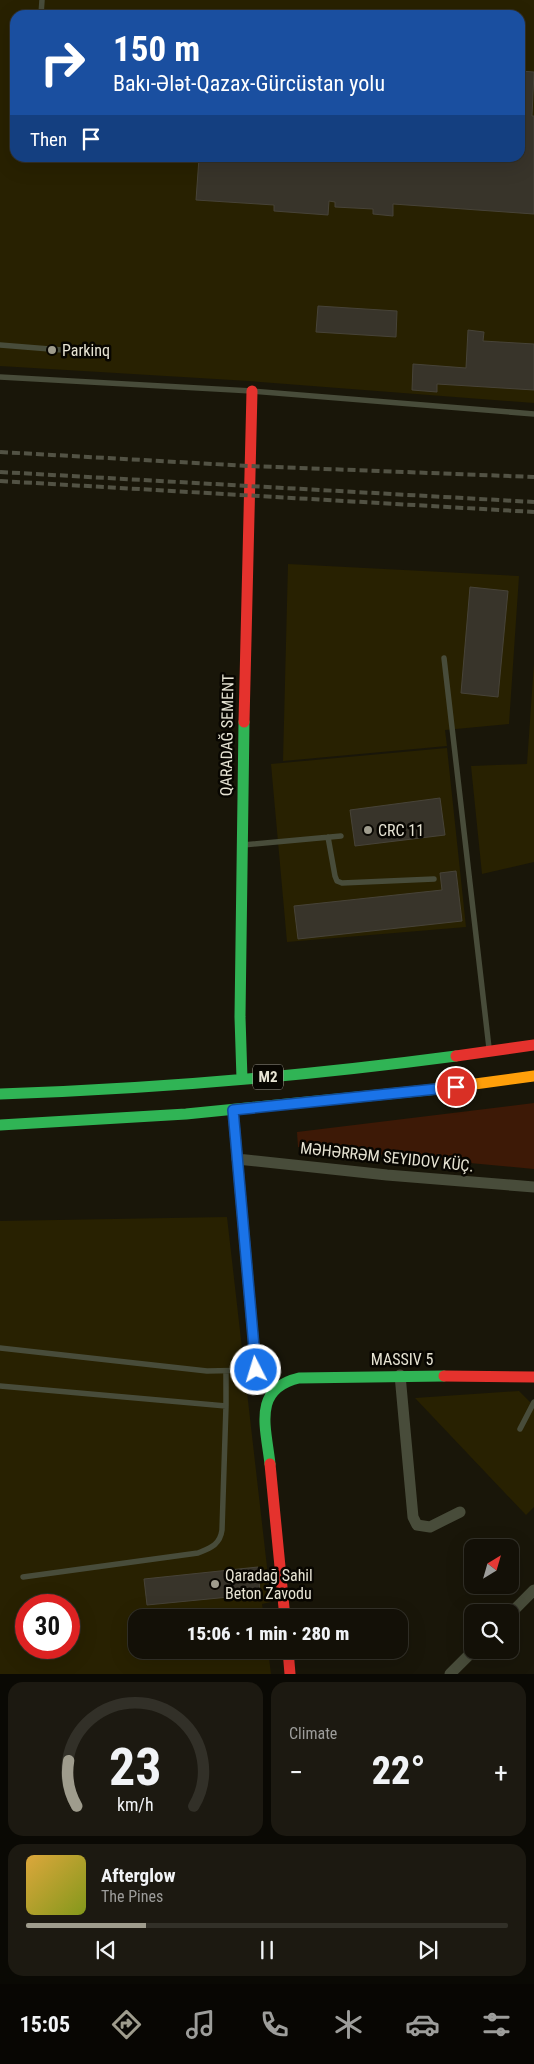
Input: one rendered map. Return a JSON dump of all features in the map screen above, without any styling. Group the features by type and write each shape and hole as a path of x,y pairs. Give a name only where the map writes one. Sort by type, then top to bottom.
{"main road":[{"name":"QARADAĞ SEMENT","path":"242,1079 240,1017 241,846 252,391"},
{"name":"M2","path":"0,1094 64,1092 242,1079 490,1053 534,1045"},
{"name":"M2","path":"0,1124 61,1123 233,1110 485,1084 534,1076"},
{"name":"MASSIV 5","path":"272,1389 287,1380 299,1378 400,1374 534,1377"},
{"path":"272,1389 264,1415 284,1609"},
{"path":"289,1659 290,1674"}],"street":[{"path":"233,1110 256,1370 265,1384 272,1389"},
{"name":"MƏHƏRRƏM SEYIDOV KÜÇ.","path":"237,1159 387,1175 534,1187"},
{"path":"400,1374 413,1517 417,1525 430,1527 460,1512"},
{"path":"519,1605 534,1590"},
{"path":"450,1674 465,1659"}],"lane":[{"path":"0,345 87,352"},
{"path":"0,377 252,391 534,414"},
{"path":"444,658 490,1053"},
{"path":"241,846 341,836"},
{"path":"328,837 335,876 337,881 342,883 434,878"},
{"path":"0,1348 226,1372 256,1370"},
{"path":"23,1576 198,1553 216,1544 221,1538 222,1530 226,1372"},
{"path":"0,1386 226,1406"},
{"path":"520,1428 534,1402"}],"shaded area":[{"path":"0,0 534,0 534,403 249,381 0,366"},
{"path":"288,564 519,576 509,724 445,730 447,746 283,761"},
{"path":"534,663 534,862 482,874 471,766 527,764"},
{"path":"447,748 466,927 287,942 271,764"},
{"path":"534,1103 534,1169 298,1147 297,1132"},
{"path":"227,1217 271,1602 262,1604 263,1609 128,1609 128,1659 269,1659 271,1674 0,1674 0,1221"},
{"path":"519,1391 534,1406 534,1507 526,1515 415,1398"}],"building":[{"path":"525,71 534,72 532,116 534,116 534,214 393,204 393,216 373,214 373,209 335,207 335,202 329,201 328,215 274,211 274,205 196,200 199,162 525,162"},
{"path":"318,306 397,311 396,337 316,332"},
{"path":"468,330 484,332 483,341 534,344 534,390 437,384 437,392 412,390 413,364 466,368"},
{"path":"470,587 508,591 498,697 461,693"},
{"path":"440,798 445,835 355,846 350,810"},
{"path":"456,871 462,921 298,939 294,906 442,890 440,873"},
{"path":"258,1567 260,1594 147,1605 144,1579"}],"railway":[{"path":"0,452 249,466 534,477"},
{"path":"0,472 534,502"},
{"path":"0,481 534,512"}],"traffic: fast":[{"path":"242,1079 240,1017 244,722"},
{"path":"0,1094 228,1081 456,1056"},
{"path":"0,1125 186,1114 438,1089"},
{"path":"270,1464 265,1411 268,1400 274,1391 284,1383 299,1378 444,1376"}],"traffic: slow":[{"path":"438,1089 534,1076"}],"traffic: jam":[{"path":"244,722 252,391"},
{"path":"456,1056 534,1045"},
{"path":"444,1376 534,1377"},
{"path":"270,1464 284,1609"},
{"path":"289,1659 290,1674"}],"place":[{"name":"Parkinq","path":"52,350"},
{"name":"CRC 11","path":"368,830"},
{"name":"Qaradağ Sahil Beton Zavodu","path":"215,1584"}],"route":[{"path":"256,1370 233,1110 456,1087"}]}
